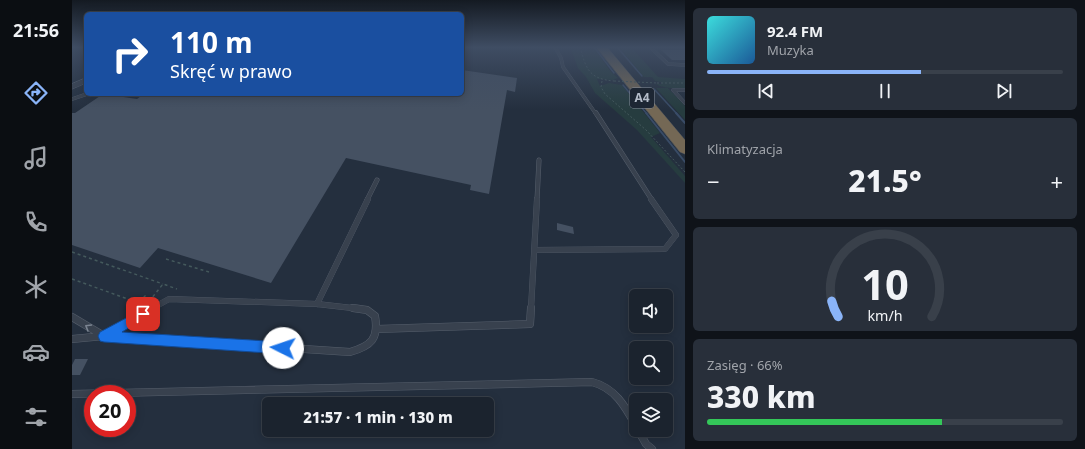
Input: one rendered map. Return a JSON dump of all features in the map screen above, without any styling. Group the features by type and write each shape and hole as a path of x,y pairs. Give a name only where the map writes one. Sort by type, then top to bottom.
{"highway":[{"name":"A4","path":"618,68 685,148"},
{"name":"A4","path":"629,68 685,134"}],"street":[{"path":"72,87 84,81"}],"lane":[{"path":"534,250 665,249 676,235 629,166 593,109 575,86 564,68"},
{"path":"685,90 673,90 685,103"},
{"path":"72,99 84,95"},
{"path":"377,329 530,324 539,160"},
{"path":"317,304 377,180"},
{"path":"72,339 104,336 350,352 369,345 377,334 377,329 375,316 366,310 317,304 169,299 104,336"},
{"path":"72,317 104,336"},
{"path":"72,394 592,382 602,384 616,394 629,415"},
{"path":"642,437 646,444 652,449"}],"path":[{"path":"588,68 589,71 602,81 685,83"},
{"path":"602,81 601,87 605,94 646,130 685,172"},
{"path":"72,252 177,289"},
{"path":"166,259 209,272"},
{"path":"72,279 140,303 145,296 151,299 163,284"}],"green space":[{"path":"578,68 608,68 618,78 613,80 597,79 600,86 609,83 622,85 660,133 651,137 685,176 685,183 637,130 595,93 586,77"},
{"path":"636,68 650,68 658,77 685,79 685,88 663,87 656,84 662,84 661,82 655,81 652,77 644,77"},
{"path":"656,88 668,88 685,106 685,120"}],"building":[{"path":"464,70 517,78 515,92 507,90 489,194 470,190 471,185 346,158 271,283 158,248 140,268 72,245 72,113 75,113 100,96 117,96 137,99 141,96 464,96"},
{"path":"557,223 573,227 574,234 557,230"},
{"path":"75,359 88,359 80,375 72,375 72,365"}],"waterway":[{"path":"610,68 614,73"},
{"path":"635,68 642,76"},
{"path":"623,85 647,114"},
{"path":"654,89 677,114"},
{"path":"646,113 685,162"},
{"path":"676,113 685,123"}],"route":[{"path":"143,314 104,336 283,348"}]}
